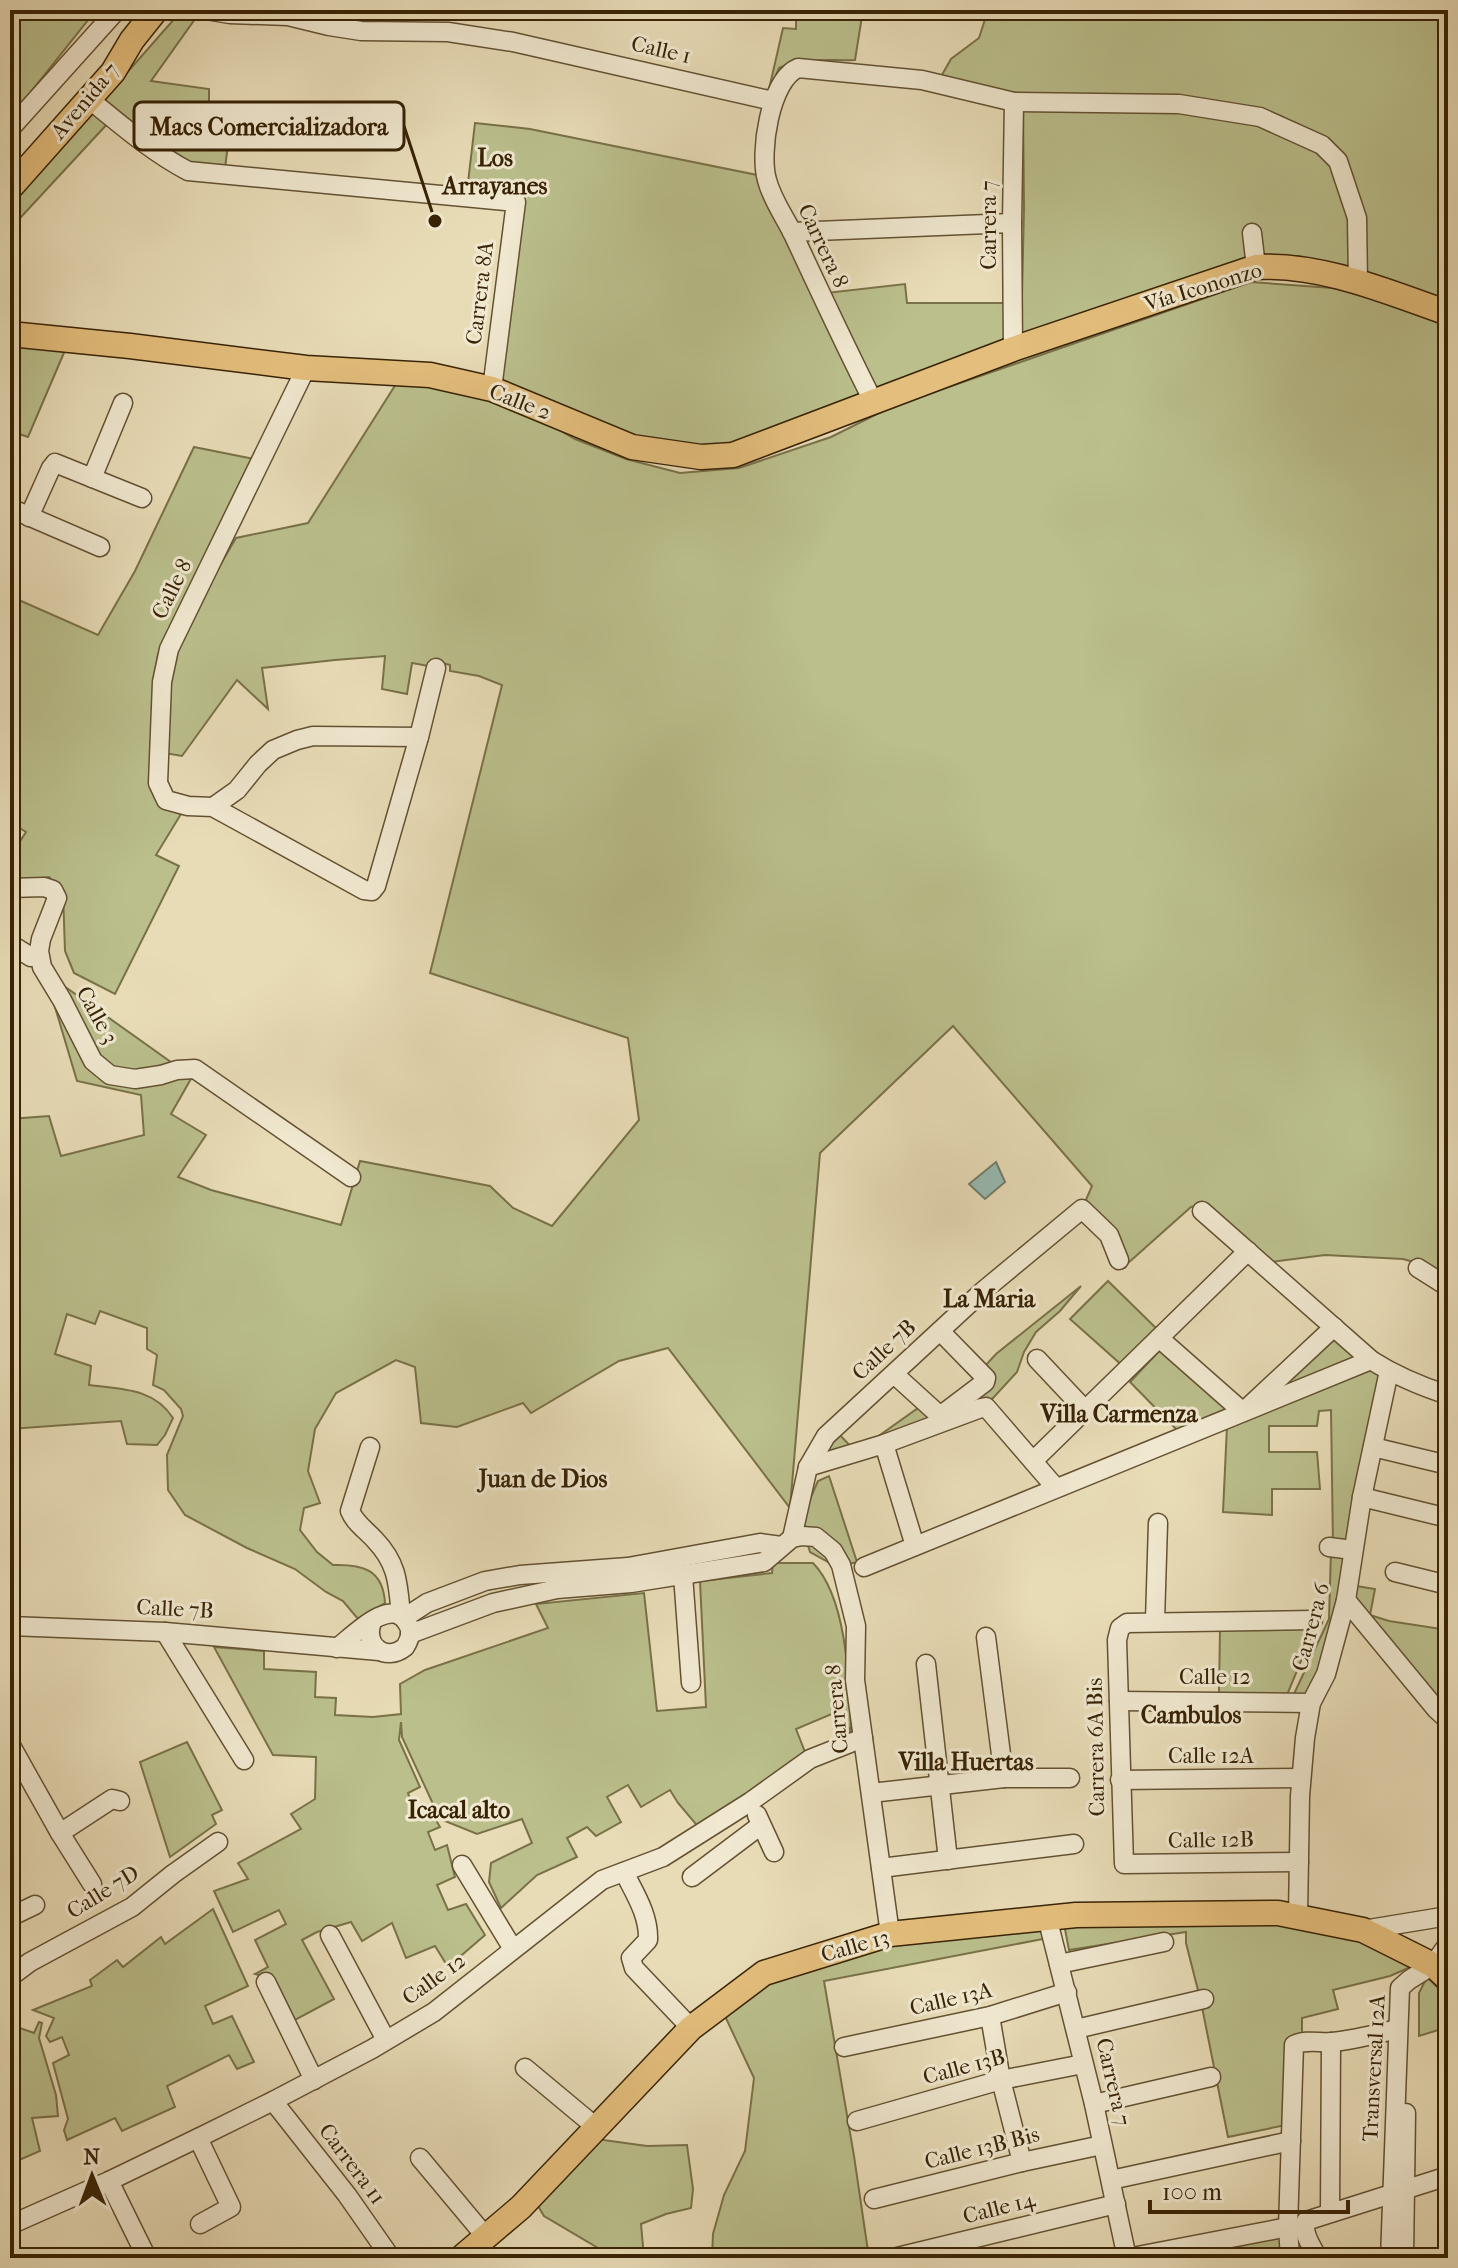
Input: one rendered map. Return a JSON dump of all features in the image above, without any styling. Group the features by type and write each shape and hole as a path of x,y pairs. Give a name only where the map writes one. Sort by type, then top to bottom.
{"main road":[{"name":"Avenida 7","path":"10,188 113,72 132,40 156,10"},
{"name":"Vía Icononzo","path":"1010,350 1256,267 1277,266 1323,272 1448,313"},
{"name":"Calle 2","path":"10,334 306,368 430,375 492,389 632,447 701,457 733,455 1010,350"},
{"name":"Calle 13","path":"461,2258 521,2207 691,2028 764,1973 890,1934 1076,1915 1278,1913 1363,1930 1402,1947 1441,1972"}],"street":[{"path":"13,121 117,10"},
{"name":"Calle 1","path":"206,10 288,16 361,31 448,32 513,42 773,101"},
{"path":"773,101 789,72 798,68 922,80 1014,102 1179,104 1260,117 1322,145 1338,161 1357,218 1358,282"},
{"name":"Carrera 8A","path":"89,99 137,138 188,171 516,202 492,389"},
{"name":"Carrera 8","path":"773,101 767,130 767,181 874,403"},
{"name":"Carrera 7","path":"1010,350 1014,102"},
{"path":"792,232 1012,223"},
{"path":"1252,233 1256,267"},
{"name":"Calle 8","path":"213,807 188,806 166,800 158,783 162,682 166,660 306,368"},
{"path":"92,478 123,403"},
{"path":"29,517 55,463 142,498"},
{"path":"10,508 100,547"},
{"path":"419,737 313,736 297,740 273,750 237,790 213,807 364,890 372,891 419,737 436,668"},
{"name":"Calle 3","path":"10,888 44,887 53,890 57,898 41,939 39,951 42,967 93,1061 110,1075 135,1079 195,1069 351,1177"},
{"path":"10,944 31,957"},
{"name":"Calle 7B","path":"786,1542 808,1467 826,1436 983,1291 1082,1209 1109,1235 1119,1260"},
{"path":"1202,1211 1371,1360 1420,1386 1448,1395"},
{"path":"1033,1461 1248,1251"},
{"path":"1418,1268 1448,1287"},
{"path":"1243,1412 1334,1327"},
{"path":"894,1374 938,1414 944,1413 985,1382 986,1378 940,1331"},
{"path":"1159,1338 1243,1412"},
{"path":"1037,1359 1085,1410"},
{"path":"864,1567 1371,1360"},
{"name":"Carrera 6","path":"1298,1916 1301,1778 1305,1738 1311,1703 1326,1674 1346,1600 1362,1497 1389,1371"},
{"path":"808,1467 884,1444 986,1407 1056,1488"},
{"path":"884,1444 915,1546"},
{"path":"370,1447 350,1511 353,1519 377,1542 397,1573 405,1623 405,1647 399,1652 386,1654 379,1651 369,1638 372,1622"},
{"path":"1373,1447 1448,1465"},
{"path":"1362,1497 1448,1518"},
{"path":"1158,1523 1155,1621 1313,1620"},
{"name":"Carrera 8","path":"786,1542 802,1536 816,1537 833,1551 846,1580 856,1626 855,1680 890,1934"},
{"path":"405,1623 427,1603 485,1581 520,1575 628,1567 760,1543 786,1542"},
{"path":"337,1648 385,1613 405,1623 557,1589 631,1583 764,1562 786,1542"},
{"path":"1329,1547 1353,1550"},
{"path":"1395,1572 1448,1585"},
{"path":"683,1575 691,1683"},
{"path":"1346,1600 1448,1720"},
{"name":"Carrera 6A Bis","path":"1124,1864 1117,1640 1120,1628 1127,1623 1155,1621"},
{"name":"Calle 7B","path":"10,1626 255,1638 379,1651"},
{"path":"165,1632 244,1760"},
{"path":"986,1637 1004,1778"},
{"path":"926,1664 948,1860"},
{"name":"Calle 12","path":"1119,1701 1311,1703"},
{"name":"Calle 12","path":"10,2225 198,2138 386,2040 434,2012 602,1880 663,1857 750,1802 810,1759 863,1738"},
{"path":"10,1744 92,1884"},
{"path":"871,1793 1004,1778 1070,1778"},
{"name":"Calle 12A","path":"1120,1780 1301,1778"},
{"path":"60,1833 112,1799 120,1801"},
{"path":"750,1802 774,1852"},
{"path":"692,1877 761,1825"},
{"name":"Calle 7D","path":"10,1977 30,1962 124,1913 218,1842"},
{"path":"881,1868 1074,1844"},
{"name":"Calle 12B","path":"1124,1864 1299,1862"},
{"path":"462,1865 513,1949"},
{"path":"624,1872 649,1927 648,1940 631,1958 634,1968 691,2028"},
{"path":"10,1917 35,1905"},
{"name":"Calle 13","path":"1363,1930 1448,1916"},
{"name":"Carrera 7","path":"1047,1917 1094,2104 1127,2258"},
{"path":"330,1935 386,2040"},
{"path":"1059,1964 1164,1942"},
{"path":"1441,1972 1448,1944"},
{"name":"Transversal 12A","path":"1404,2258 1399,2191 1397,2029 1400,1988 1409,1980 1441,1972"},
{"name":"Transversal 12A","path":"1390,2258 1406,2109 1409,1980"},
{"path":"266,1982 314,2080"},
{"name":"Calle 13A","path":"844,2047 990,2016 1067,1992"},
{"path":"1076,2029 1204,1999"},
{"path":"990,2016 1001,2080 1022,2162"},
{"path":"1305,2239 1291,2141 1294,2045 1299,2042 1331,2042 1397,2029"},
{"path":"1330,2212 1331,2042"},
{"name":"Calle 13B","path":"857,2121 1001,2080 1083,2064"},
{"path":"525,2068 597,2128"},
{"path":"1094,2104 1211,2077"},
{"name":"Carrera 11","path":"273,2101 347,2195 391,2258"},
{"path":"198,2138 231,2207 200,2224"},
{"path":"1111,2180 1291,2141"},
{"name":"Calle 13B Bis","path":"874,2199 1102,2145"},
{"path":"420,2158 486,2237"},
{"path":"1290,2255 1305,2239 1306,2221 1448,2176"},
{"path":"109,2181 147,2258"},
{"name":"Calle 14","path":"893,2258 1116,2204"},
{"path":"1127,2258 1305,2239"}],"green space":[{"path":"10,10 96,10 22,103 10,110"},
{"path":"796,10 863,10 855,60 807,61 779,68 767,98 783,28 796,29"},
{"path":"988,10 1448,10 1448,304 1249,262 1021,340 1023,106 1013,94 939,80 951,59 979,38"},
{"path":"181,15 195,19 151,81 209,89 209,120 231,121 225,168 187,162 102,101"},
{"path":"95,110 109,122 10,229 10,205"},
{"path":"475,123 530,129 757,175 864,395 761,435 694,448 633,440 499,385 525,195 467,191"},
{"path":"1251,282 1346,289 1448,323 1448,1283 1417,1263 1403,1259 1325,1255 1271,1262 1207,1204 1191,1207 1127,1264 1118,1234 1082,1209 1092,1186 953,1026 820,1153 790,1508 668,1348 619,1361 531,1413 523,1403 457,1427 421,1423 415,1367 396,1360 336,1393 315,1429 308,1471 320,1503 304,1508 300,1530 317,1552 333,1565 362,1568 380,1583 385,1603 358,1619 343,1601 295,1569 185,1515 168,1490 167,1455 183,1416 181,1409 164,1390 153,1385 157,1355 147,1349 147,1328 100,1311 95,1324 67,1314 55,1354 91,1366 89,1385 147,1395 165,1408 173,1418 157,1445 127,1444 121,1421 10,1429 10,1119 49,1116 61,1156 144,1135 141,1095 77,1081 52,997 64,986 192,1077 171,1114 206,1135 178,1177 211,1190 341,1225 360,1161 490,1186 513,1208 552,1226 639,1120 628,1038 430,973 502,685 479,676 450,671 450,665 431,660 428,666 412,663 407,694 382,689 385,656 262,668 268,709 237,680 182,756 164,753 166,679 199,601 236,538 308,523 396,384 432,384 520,407 575,439 626,459 680,473 739,468 831,437 891,407"},
{"path":"905,284 907,303 1008,303 1005,344 874,391 826,293"},
{"path":"10,342 66,348 28,437 10,431"},
{"path":"194,447 254,459 158,655 154,679 161,804 181,814 156,855 179,866 115,994 74,973 65,951 63,893 49,877 10,882 10,857 26,832 10,822 10,596 98,635 135,571"},
{"path":"1108,1281 1159,1331 1124,1367 1070,1319"},
{"path":"1081,1286 1060,1311 1036,1332 1017,1372 983,1409 820,1467 837,1432 856,1452 921,1406 947,1418 995,1382 984,1367 996,1354"},
{"path":"1336,1334 1363,1359 1257,1403"},
{"path":"1164,1346 1234,1411 1178,1431 1130,1382"},
{"path":"1370,1366 1382,1375 1351,1546 1333,1545 1331,1410 1319,1411 1317,1426 1269,1426 1269,1452 1317,1452 1320,1489 1272,1489 1272,1515 1223,1512 1227,1426"},
{"path":"829,1476 857,1562 837,1567 810,1552 804,1523 818,1481"},
{"path":"1331,1550 1350,1552 1333,1639 1309,1700 1293,1696 1329,1619"},
{"path":"773,1563 813,1563 825,1579 840,1620 844,1643 851,1733 841,1710 796,1729 805,1752 700,1829 670,1790 641,1807 628,1785 607,1797 621,1822 596,1836 587,1827 567,1838 577,1857 537,1875 501,1908 489,1882 491,1863 532,1843 522,1819 477,1834 440,1819 402,1737 401,1722 399,1740 420,1787 408,1793 414,1810 427,1805 440,1827 428,1832 435,1850 447,1845 455,1877 437,1885 448,1910 466,1904 485,1935 448,1967 435,1946 406,1958 392,1923 362,1941 351,1922 317,1932 302,1940 334,1999 295,2020 275,1979 255,1974 268,1967 255,1940 286,1924 279,1910 233,1932 214,1891 248,1879 238,1863 301,1829 291,1814 315,1799 316,1757 273,1755 214,1647 264,1651 264,1669 316,1672 315,1697 336,1698 335,1715 373,1717 401,1714 400,1684 425,1670 548,1628 536,1604 644,1593 657,1711 706,1707 700,1581 772,1573"},
{"path":"1350,1585 1375,1589 1370,1615 1448,1630 1448,1720 1348,1597"},
{"path":"1317,1622 1287,1695 1219,1695 1220,1628"},
{"path":"187,1742 222,1810 212,1815 216,1824 170,1857 140,1762"},
{"path":"213,1909 248,1986 205,2006 213,2024 232,2016 254,2062 237,2069 229,2055 167,2086 175,2107 122,2131 115,2118 67,2140 64,2130 68,2119 53,2063 69,2055 62,2037 50,2042 46,2036 54,2018 33,2010 92,1986 90,1980 117,1960 123,1967 161,1937 165,1944"},
{"path":"1266,1921 1377,1943 1415,1965 1390,1976 1333,1990 1338,2009 1302,2018 1302,2055 1286,2125 1228,2137 1186,1932 1069,1950 1064,1924"},
{"path":"1045,1930 1048,1938 824,1981 869,2258 712,2258 713,2234 724,2195 745,2151 754,2078 724,2014 763,1981 893,1945"},
{"path":"1427,1977 1448,1998 1448,2027 1419,2036 1419,1993"},
{"path":"10,2011 15,2013 11,2025 34,2033 39,2022 42,2023 39,2038 56,2095 58,2116 32,2118 40,2151 17,2161 10,2146"},
{"path":"596,2139 647,2146 687,2145 693,2189 691,2208 641,2224 644,2258 615,2258 544,2216 535,2201"},
{"path":"1284,2236 1285,2258 1151,2258"}],"water":[{"path":"996,1162 1005,1182 985,1199 969,1184"}],"place":[{"name":"Macs Comercializadora","path":"435,221"}],"district":[{"name":"Los Arrayanes","path":"495,172"},
{"name":"La Maria","path":"989,1299"},
{"name":"Villa Carmenza","path":"1119,1414"},
{"name":"Juan de Dios","path":"543,1479"},
{"name":"Cambulos","path":"1191,1715"},
{"name":"Villa Huertas","path":"966,1762"},
{"name":"Icacal alto","path":"459,1810"}]}
